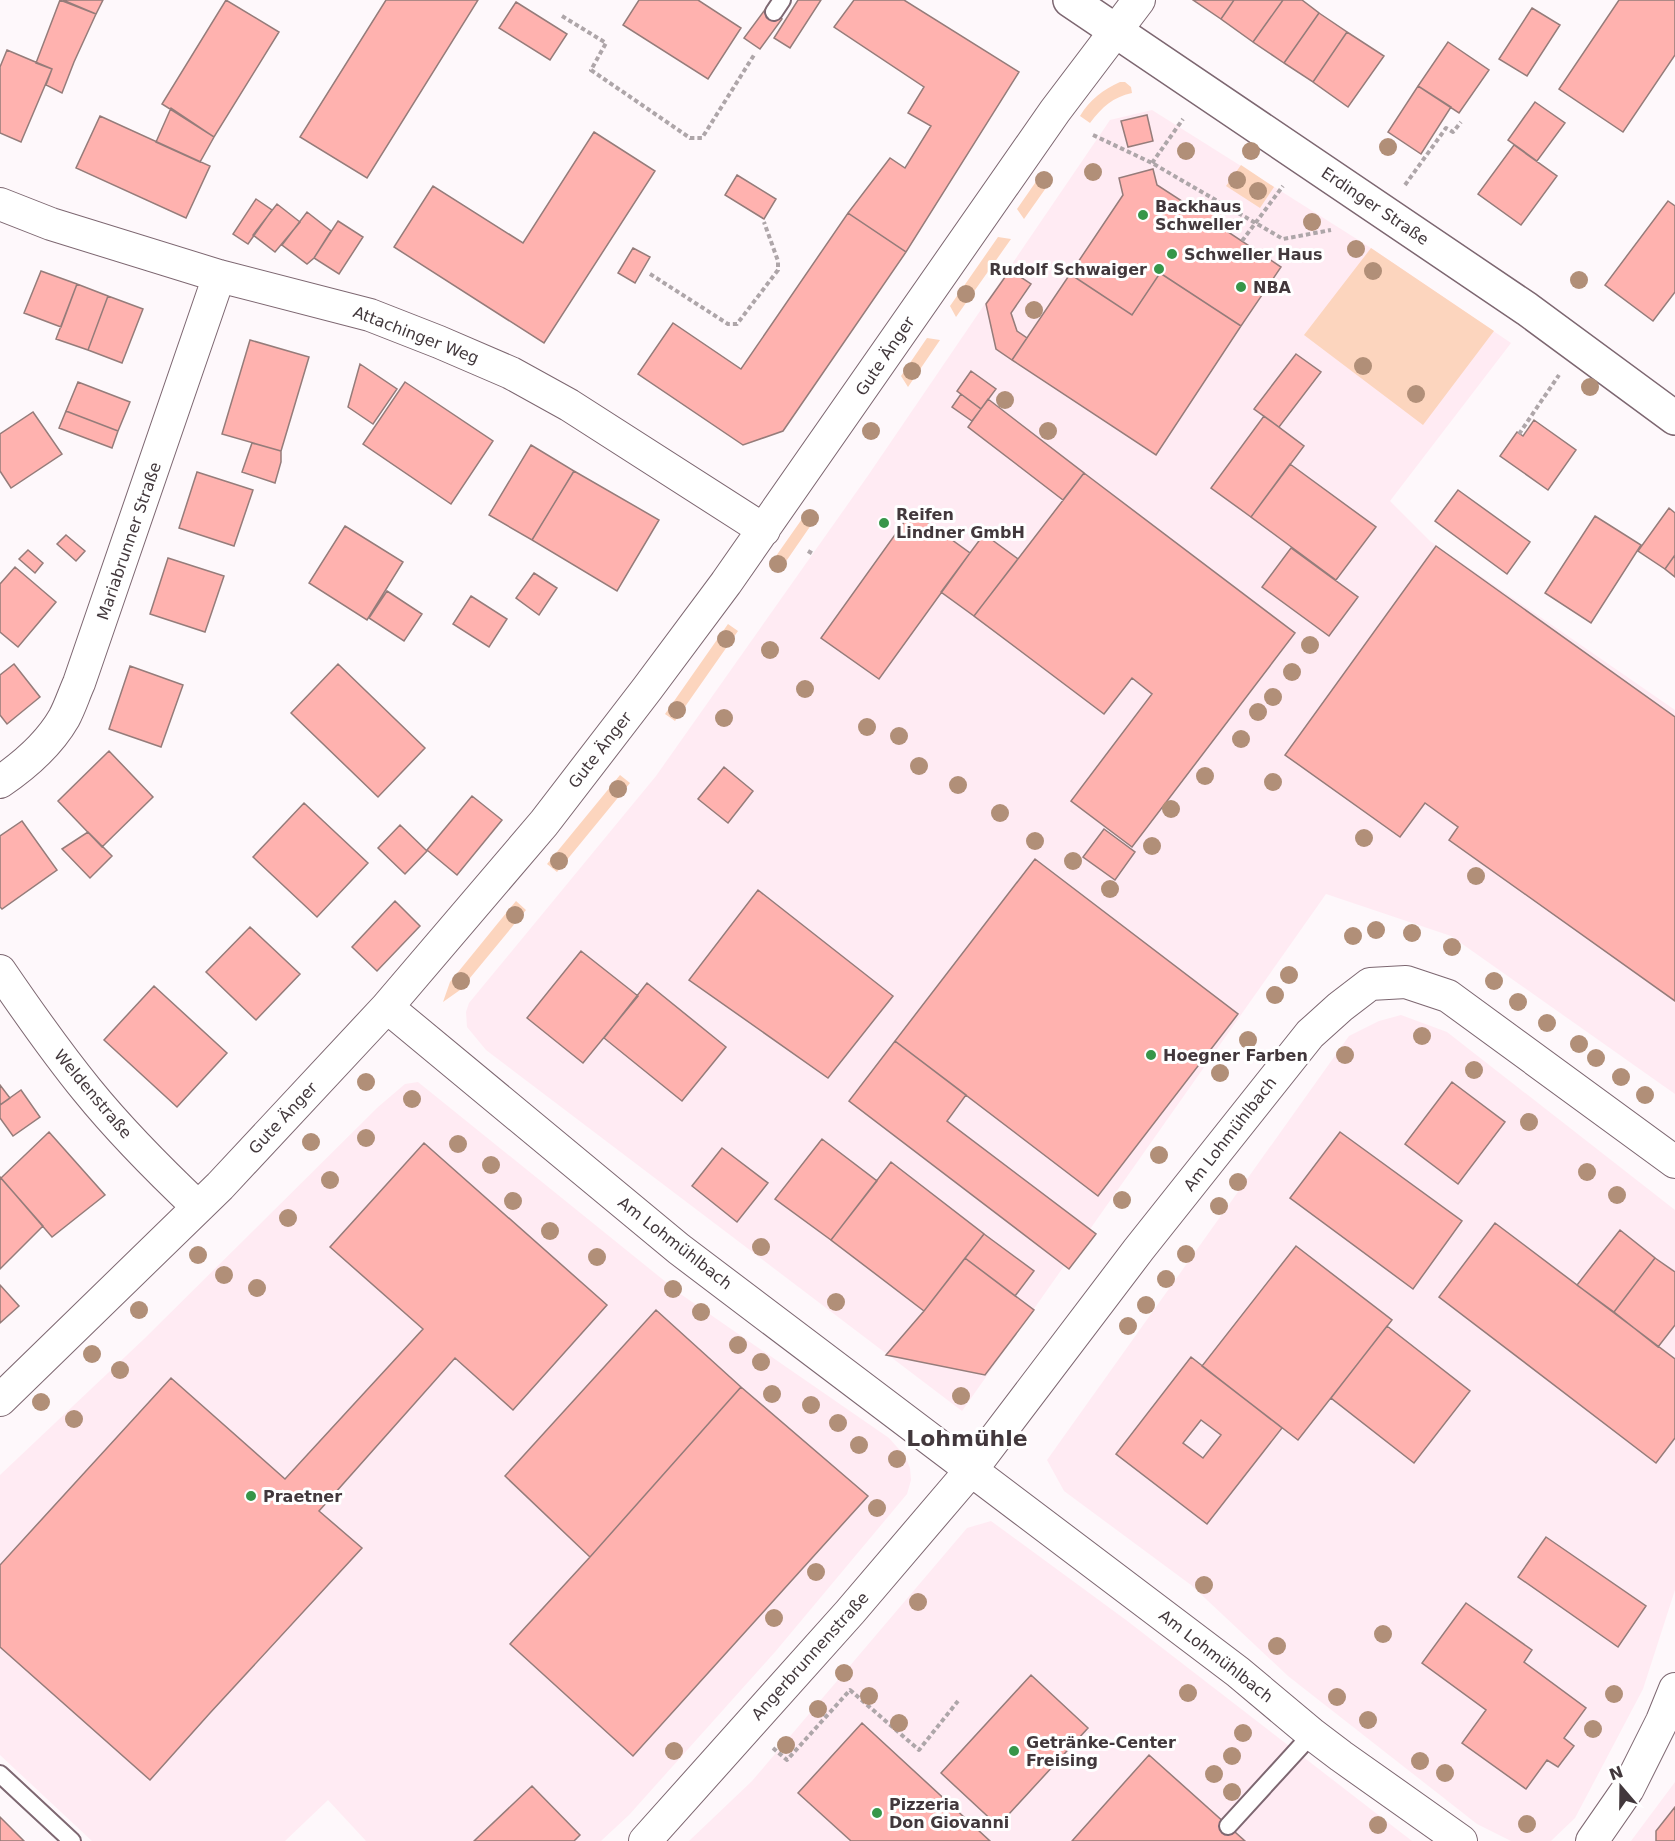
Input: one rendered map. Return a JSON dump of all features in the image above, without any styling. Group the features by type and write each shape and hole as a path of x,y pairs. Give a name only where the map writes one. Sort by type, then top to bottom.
{"street":[{"name":"Erdinger Straße","path":"1070,0 1527,309 1675,418"},
{"name":"Gute Änger","path":"0,1400 220,1186 387,1007 544,823 647,689 764,530 1055,111 1139,0"},
{"name":"Attachinger Weg","path":"0,204 51,224 219,276 370,315 511,373 569,405 764,530"},
{"name":"Mariabrunner Straße","path":"0,782 33,756 64,718 79,683 219,276"},
{"name":"Weldenstraße","path":"0,971 47,1039 88,1092 150,1161 198,1207"},
{"name":"Am Lohmühlbach","path":"972,1469 1139,1249 1310,1034 1340,1006 1370,984 1406,982 1448,996 1675,1162"},
{"name":"Am Lohmühlbach","path":"387,1007 680,1249 1230,1665 1312,1734 1461,1841"},
{"name":"Angerbrunnenstraße","path":"645,1841 850,1612 972,1469"},
{"path":"1592,1841 1629,1789 1675,1689"}],"lane":[{"path":"1228,1826 1312,1734"},
{"path":"0,1774 72,1841"}],"path":[{"path":"562,16 606,43 591,70 690,138 702,138 754,55"},
{"path":"1152,163 1183,119"},
{"path":"1403,188 1446,128 1453,132 1461,122"},
{"path":"1094,135 1152,163 1282,239 1331,230"},
{"path":"1242,241 1284,185"},
{"path":"650,274 728,324 737,324 778,270 778,261 764,222"},
{"path":"1519,434 1563,370"},
{"path":"769,1745 787,1760 850,1690 920,1750 958,1701"}],"shaded area":[{"path":"1120,82 1125,82 1131,87 1132,93 1108,104 1090,123 1080,116 1097,96"},
{"path":"1152,110 1371,248 1511,343 1390,501 1430,541 1675,710 1675,1094 1451,936 1326,894 962,1411 486,1050 467,1027 466,1012 469,1003 656,776 867,477 1110,120"},
{"path":"1241,165 1274,187 1260,208 1226,186"},
{"path":"1042,173 1053,178 1024,219 1017,209"},
{"path":"998,237 1011,239 956,317 950,306"},
{"path":"1371,248 1494,331 1423,425 1304,335"},
{"path":"927,338 940,340 908,387 901,376"},
{"path":"809,509 818,515 778,573 769,566"},
{"path":"728,624 738,631 675,721 665,714"},
{"path":"620,775 630,783 557,872 547,864"},
{"path":"516,901 526,910 460,990 443,1002 450,982"},
{"path":"1401,1015 1447,1032 1675,1210 1675,1590 1643,1689 1575,1818 1551,1841 1511,1841 1477,1824 1288,1676 1191,1585 1064,1491 1047,1460 1349,1036 1379,1021"},
{"path":"418,1082 682,1295 889,1438 905,1456 910,1468 911,1480 907,1494 775,1652 629,1815 601,1841 366,1841 328,1800 285,1841 92,1841 0,1755 0,1475 145,1338 378,1107 405,1084"},
{"path":"991,1521 1126,1620 1412,1841 689,1841 752,1781 967,1528"},
{"path":"1675,1782 1675,1841 1631,1841"}],"building":[{"path":"60,0 96,14 62,93 46,85 52,69 36,63"},
{"path":"63,0 103,0 96,14"},
{"path":"226,0 279,32 214,137 162,104"},
{"path":"386,0 478,0 367,178 300,137"},
{"path":"639,0 698,0 741,28 708,79 623,25"},
{"path":"798,0 821,0 790,48 774,38"},
{"path":"854,0 904,0 1019,72 906,252 848,213 890,158 905,168 931,126 908,113 924,87 834,27"},
{"path":"1193,0 1234,0 1221,19"},
{"path":"1234,0 1283,0 1253,42 1221,19"},
{"path":"1283,0 1302,0 1319,13 1284,63 1253,42"},
{"path":"1619,0 1675,0 1675,55 1623,132 1559,89"},
{"path":"516,2 567,34 550,60 499,28"},
{"path":"767,7 782,19 760,49 744,38"},
{"path":"1532,8 1560,25 1527,76 1499,59"},
{"path":"1319,13 1347,32 1313,82 1284,63"},
{"path":"1347,32 1384,56 1348,107 1313,82"},
{"path":"1448,42 1489,70 1459,113 1418,86"},
{"path":"7,50 52,69 21,142 0,133 0,67"},
{"path":"1418,86 1451,107 1421,154 1388,132"},
{"path":"1535,102 1565,123 1537,161 1508,140"},
{"path":"171,108 214,137 200,162 156,142"},
{"path":"1147,115 1153,141 1128,147 1121,121"},
{"path":"100,116 210,166 186,218 76,168"},
{"path":"594,132 655,171 544,343 394,247 433,186 523,243"},
{"path":"1514,145 1557,176 1521,225 1478,194"},
{"name":"Schweller Haus","path":"1153,169 1157,185 1194,209 1199,201 1224,218 1219,226 1281,267 1241,326 1160,273 1132,315 1070,274 1123,195 1119,178"},
{"path":"737,175 776,199 764,219 725,195"},
{"path":"256,199 272,210 248,244 233,234"},
{"path":"1668,201 1675,206 1675,292 1653,321 1605,285"},
{"path":"277,204 300,222 275,252 253,235"},
{"path":"307,212 331,231 314,258 307,264 282,245"},
{"path":"848,213 906,252 783,431 743,445 638,374 673,323 741,369"},
{"path":"338,221 363,237 339,274 314,258"},
{"path":"633,248 650,257 635,283 618,273"},
{"path":"1010,270 1031,284 1011,313 1017,331 1027,338 1012,360 996,349 986,304"},
{"path":"41,271 77,284 61,327 24,313"},
{"path":"1160,273 1241,326 1156,455 1012,360 1070,274 1132,315"},
{"path":"77,284 108,296 88,350 56,339"},
{"path":"108,296 143,309 122,363 88,350"},
{"path":"250,340 309,357 281,451 222,434"},
{"path":"1296,354 1321,372 1279,427 1254,409"},
{"path":"360,364 397,389 373,424 348,407"},
{"path":"971,371 996,389 981,409 957,391"},
{"path":"78,382 130,402 118,431 66,411"},
{"path":"405,382 493,441 451,504 363,444"},
{"path":"961,394 981,409 972,421 952,407"},
{"path":"988,399 1084,473 1063,500 968,427"},
{"path":"66,411 118,431 112,448 59,428"},
{"path":"33,412 62,454 11,488 0,471 0,434"},
{"path":"1264,416 1304,446 1251,517 1211,488"},
{"path":"1534,420 1576,450 1548,490 1500,456 1517,432 1523,436"},
{"path":"252,443 281,451 281,462 275,483 242,472"},
{"path":"531,445 574,471 532,540 489,515"},
{"path":"1290,464 1376,527 1336,580 1251,517"},
{"path":"574,471 659,520 617,591 532,540"},
{"path":"197,472 253,490 234,546 179,528"},
{"path":"1084,473 1295,633 1132,847 1071,801 1152,694 1132,678 1104,714 974,616"},
{"path":"1458,490 1530,542 1507,574 1435,521"},
{"path":"1669,508 1675,513 1675,555 1665,569 1638,551"},
{"path":"912,511 970,553 879,679 821,638"},
{"path":"1595,516 1641,545 1591,623 1545,593"},
{"path":"345,526 403,562 367,620 309,583"},
{"path":"984,534 1018,559 974,616 941,592"},
{"path":"66,535 85,551 76,561 57,544"},
{"path":"1436,546 1675,717 1675,1001 1449,840 1458,827 1425,803 1400,837 1285,755"},
{"path":"1291,548 1358,597 1329,636 1262,587"},
{"path":"28,550 43,563 35,573 19,559"},
{"path":"1675,555 1675,577 1665,569"},
{"path":"168,558 224,576 205,632 150,614"},
{"path":"15,567 56,602 18,647 0,632 0,584"},
{"path":"534,573 557,588 539,615 516,598"},
{"path":"387,591 422,614 404,641 369,618"},
{"path":"471,596 507,619 489,647 453,624"},
{"path":"14,664 40,697 7,724 0,715 0,675"},
{"path":"338,664 425,748 378,797 291,713"},
{"path":"130,666 183,685 161,747 109,729"},
{"path":"109,751 153,797 102,847 58,801"},
{"path":"724,767 753,791 728,823 698,799"},
{"path":"472,796 502,820 457,875 427,850"},
{"path":"304,803 368,863 317,917 253,857"},
{"path":"22,821 57,870 2,909 0,907 0,836"},
{"path":"400,825 427,851 405,874 378,848"},
{"path":"1104,829 1135,852 1115,880 1083,857"},
{"path":"88,832 112,856 90,878 62,849"},
{"path":"1035,859 1238,1014 1098,1196 895,1041"},
{"path":"758,890 893,996 828,1078 689,980"},
{"path":"395,901 420,926 377,971 352,947"},
{"path":"250,927 300,974 256,1020 206,972"},
{"path":"581,951 638,996 583,1063 527,1018"},
{"path":"647,983 726,1047 682,1101 604,1038"},
{"path":"154,986 227,1053 177,1107 104,1040"},
{"path":"895,1041 966,1095 947,1121 1096,1234 1069,1269 849,1101"},
{"path":"1452,1082 1505,1122 1458,1184 1405,1144"},
{"path":"0,1085 10,1098 0,1105"},
{"path":"21,1090 40,1117 13,1136 0,1118 0,1105"},
{"path":"49,1132 105,1195 52,1237 1,1178"},
{"path":"1340,1132 1462,1221 1413,1289 1290,1198"},
{"path":"822,1139 877,1181 831,1240 775,1199"},
{"path":"424,1143 607,1305 513,1410 455,1358 319,1511 362,1548 150,1780 0,1647 0,1565 171,1378 285,1479 423,1329 330,1247"},
{"path":"722,1148 768,1183 737,1222 692,1186"},
{"path":"891,1162 984,1234 924,1311 831,1240"},
{"path":"0,1177 43,1226 0,1269"},
{"path":"1495,1223 1675,1359 1675,1438 1656,1463 1439,1297"},
{"path":"1620,1230 1655,1258 1614,1312 1577,1285"},
{"path":"984,1234 1034,1271 1015,1296 965,1258"},
{"path":"1296,1246 1392,1320 1298,1440 1202,1366"},
{"path":"965,1258 1034,1310 985,1375 886,1355 924,1311"},
{"path":"1655,1258 1675,1272 1675,1325 1658,1347 1614,1312"},
{"path":"0,1285 19,1306 0,1323"},
{"path":"656,1310 741,1387 590,1557 505,1476"},
{"path":"1387,1326 1470,1391 1414,1463 1331,1398"},
{"path":"1191,1357 1282,1428 1207,1524 1116,1454","holes":["1201,1420 1221,1435 1203,1458 1183,1443"]},
{"path":"741,1387 868,1496 633,1756 510,1644"},
{"path":"1546,1537 1646,1606 1618,1647 1518,1577"},
{"path":"1466,1603 1532,1650 1524,1662 1586,1708 1564,1738 1574,1746 1558,1767 1547,1760 1526,1789 1462,1743 1486,1710 1422,1663"},
{"name":"Getränke-Center Freising","path":"1031,1675 1088,1728 998,1826 941,1773"},
{"path":"862,1723 990,1841 851,1841 798,1793"},
{"path":"1149,1755 1245,1841 1072,1841"},
{"path":"532,1786 580,1835 574,1841 474,1841"},
{"path":"1675,1807 1675,1841 1656,1841 1656,1831"},
{"path":"0,1817 24,1841 0,1841"}],"place":[{"name":"Backhaus Schweller","path":"1143,215"},
{"name":"Schweller Haus","path":"1172,254"},
{"name":"Rudolf Schwaiger","path":"1159,269"},
{"name":"NBA","path":"1241,287"},
{"name":"Reifen Lindner GmbH","path":"884,523"},
{"name":"Hoegner Farben","path":"1151,1055"},
{"name":"Praetner","path":"251,1496"},
{"name":"Getränke-Center Freising","path":"1014,1751"},
{"name":"Pizzeria Don Giovanni","path":"877,1813"}],"district":[{"name":"Lohmühle","path":"967,1438"}]}
